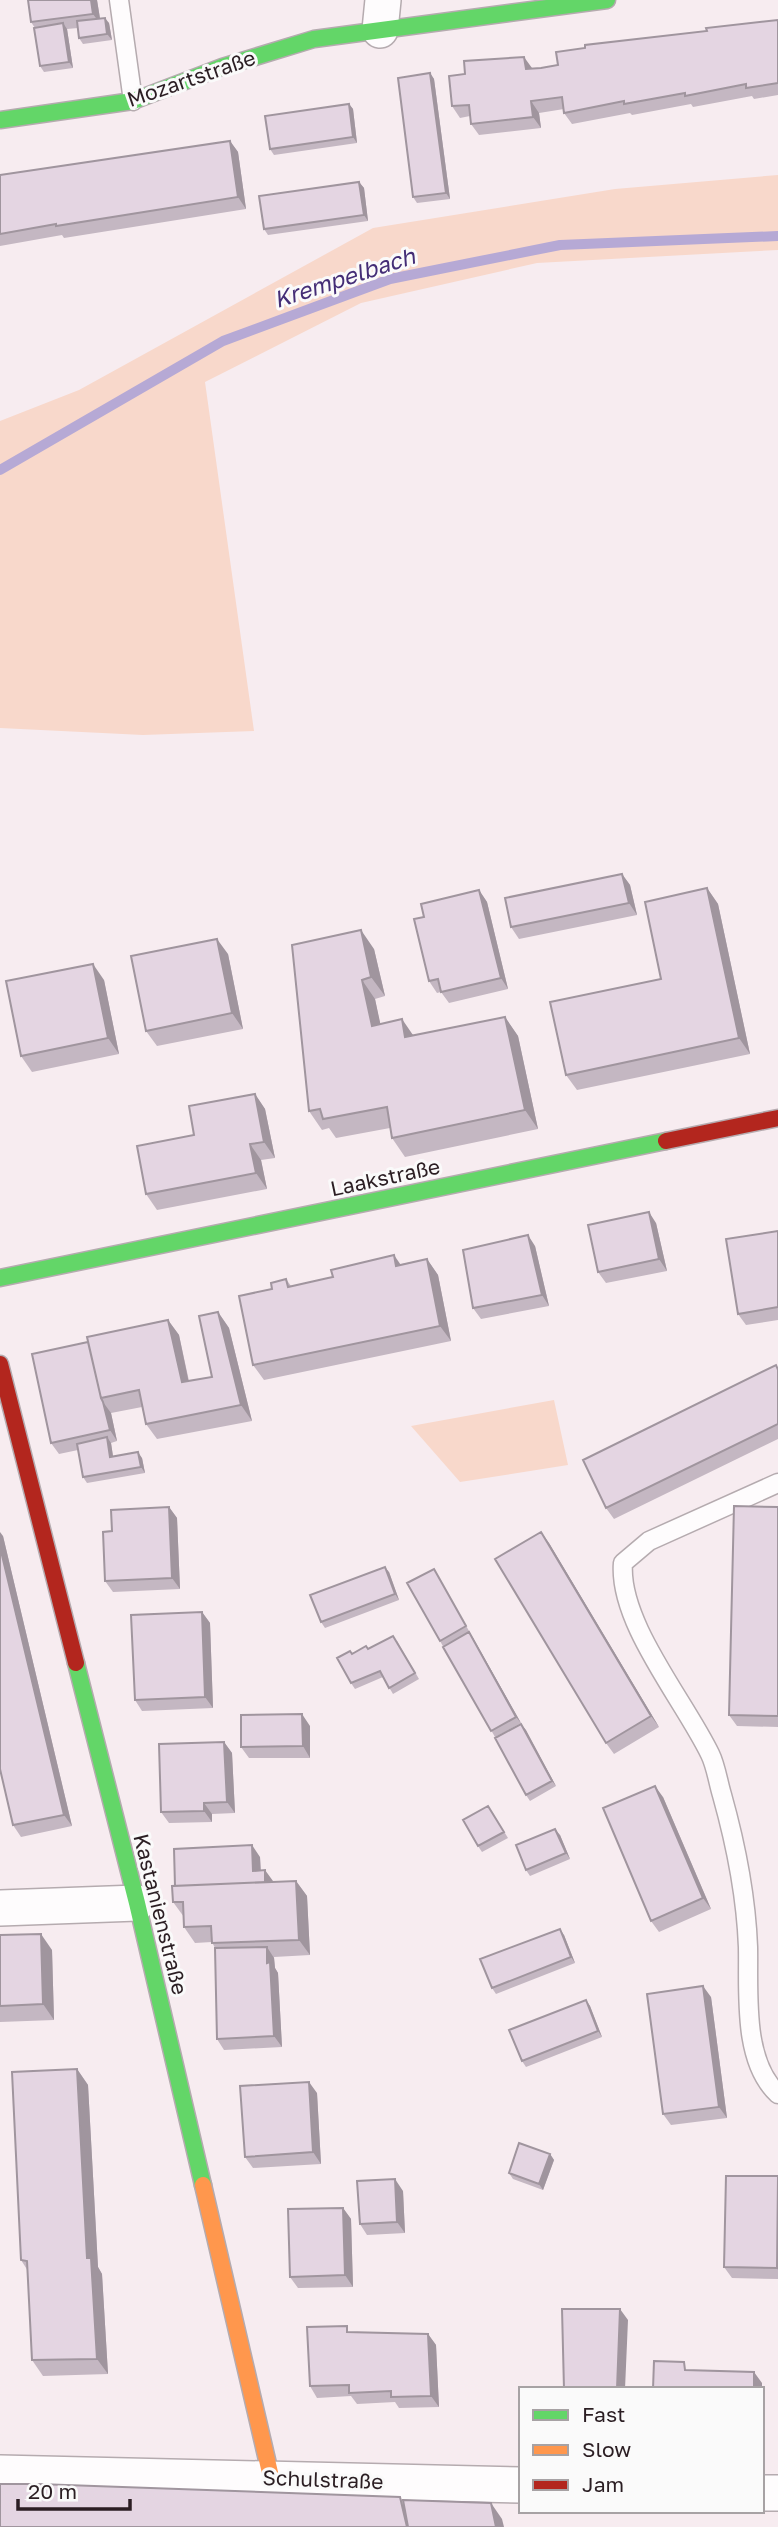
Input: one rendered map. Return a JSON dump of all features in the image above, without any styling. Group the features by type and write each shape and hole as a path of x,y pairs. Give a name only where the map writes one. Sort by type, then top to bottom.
{"street":[{"name":"Mozartstraße","path":"0,120 133,101 222,67 381,15 607,0"},
{"name":"Laakstraße","path":"0,1278 778,1118"},
{"name":"Kastanienstraße","path":"0,1364 137,1903 271,2477"},
{"path":"0,1908 137,1903"},
{"name":"Schulstraße","path":"0,2473 271,2477 519,2485"}],"lane":[{"path":"119,0 133,101"},
{"path":"778,1483 649,1541 623,1563 622,1582 630,1611 711,1756 746,1896 750,2019 755,2048 764,2077 778,2094"}],"shaded area":[{"path":"778,175 778,250 537,263 361,303 205,382 254,731 143,735 0,728 0,421 79,390 373,228 615,189"},
{"path":"554,1400 568,1465 460,1482 411,1426"}],"building":[{"path":"28,0 91,0 93,14 31,22"},
{"path":"105,18 107,34 79,38 77,21"},
{"path":"778,20 778,83 746,88 746,84 624,104 624,101 564,113 562,97 531,101 533,117 471,124 469,105 452,106 449,76 465,74 464,61 524,57 526,69 541,68 558,65 556,52 585,48 585,45"},
{"path":"63,23 69,62 40,66 34,28"},
{"path":"430,73 446,193 413,197 398,78"},
{"path":"349,104 353,137 270,149 265,116"},
{"path":"230,141 238,197 0,234 0,175"},
{"path":"359,182 364,215 264,229 259,196"},
{"path":"622,874 629,903 511,927 505,898"},
{"path":"707,888 739,1038 566,1075 550,1002 661,979 645,902"},
{"path":"479,890 501,978 441,992 438,979 429,981 414,919 424,917 421,904"},
{"path":"361,930 371,977 362,980 372,1026 402,1019 405,1037 505,1017 525,1110 392,1138 387,1107 323,1119 320,1109 309,1111 292,945"},
{"path":"217,939 232,1013 146,1031 131,956"},
{"path":"93,964 108,1038 21,1056 6,981"},
{"path":"255,1094 264,1142 250,1144 256,1173 146,1194 137,1146 194,1135 189,1106"},
{"path":"649,1212 659,1259 598,1272 588,1225"},
{"path":"778,1231 778,1307 738,1314 726,1239"},
{"path":"528,1235 542,1295 473,1308 463,1250"},
{"path":"394,1255 396,1266 427,1259 440,1326 253,1365 239,1296 272,1289 271,1283 286,1279 288,1287 333,1277 331,1270"},
{"path":"218,1312 241,1405 146,1424 139,1390 101,1398 87,1337 168,1320 182,1382 212,1377 199,1316"},
{"path":"88,1342 110,1430 51,1443 32,1354"},
{"path":"776,1365 778,1424 606,1508 583,1460"},
{"path":"107,1437 110,1457 138,1452 141,1467 83,1477 77,1444"},
{"path":"734,1506 778,1507 778,1716 729,1715"},
{"path":"169,1507 172,1578 105,1581 103,1532 112,1531 111,1510"},
{"path":"541,1532 651,1716 606,1743 495,1559"},
{"path":"0,1547 64,1815 13,1825 0,1769"},
{"path":"385,1567 395,1594 321,1622 310,1595"},
{"path":"434,1569 466,1626 440,1641 407,1583"},
{"path":"202,1612 205,1697 135,1700 131,1615"},
{"path":"469,1632 516,1717 491,1731 443,1647"},
{"path":"393,1636 415,1673 389,1688 380,1671 351,1683 337,1658 366,1646 368,1649"},
{"path":"302,1714 303,1746 241,1747 241,1715"},
{"path":"521,1724 552,1781 526,1795 495,1738"},
{"path":"224,1742 227,1802 204,1803 204,1811 161,1812 159,1744"},
{"path":"655,1786 703,1898 651,1921 603,1808"},
{"path":"488,1806 504,1832 478,1846 463,1820"},
{"path":"555,1829 566,1853 526,1870 516,1845"},
{"path":"252,1845 253,1871 265,1870 265,1882 175,1886 174,1849"},
{"path":"296,1881 299,1940 212,1943 211,1926 184,1927 183,1902 173,1902 172,1886"},
{"path":"560,1929 571,1957 492,1988 480,1959"},
{"path":"41,1934 43,2004 0,2006 0,1935"},
{"path":"267,1947 274,2036 217,2039 215,1948"},
{"path":"703,1986 719,2107 663,2114 647,1994"},
{"path":"586,2000 598,2031 522,2061 509,2030"},
{"path":"77,2069 87,2258 91,2258 97,2359 32,2360 27,2261 21,2260 12,2072"},
{"path":"309,2082 313,2152 245,2157 240,2086"},
{"path":"519,2143 550,2154 539,2184 509,2173"},
{"path":"726,2176 778,2176 777,2268 724,2267"},
{"path":"395,2179 397,2222 360,2224 357,2181"},
{"path":"343,2208 345,2275 290,2277 288,2209"},
{"path":"562,2309 620,2309 617,2387 564,2387"},
{"path":"347,2326 347,2332 428,2334 431,2396 391,2397 391,2391 349,2393 349,2385 310,2386 307,2327"},
{"path":"654,2361 684,2362 685,2370 754,2372 754,2387 653,2387"},
{"path":"0,2484 400,2497 407,2527 0,2527"},
{"path":"403,2500 491,2503 496,2527 408,2527"}],"waterway":[{"name":"Krempelbach","path":"0,470 223,341 390,279 560,245 778,236"}],"traffic: fast":[{"path":"0,120 133,101 222,67 314,39 607,0"},
{"path":"0,1278 666,1141"},
{"path":"76,1663 137,1903 203,2185"}],"traffic: slow":[{"path":"203,2185 271,2477"}],"traffic: jam":[{"path":"666,1141 778,1118"},
{"path":"0,1364 76,1663"}]}
